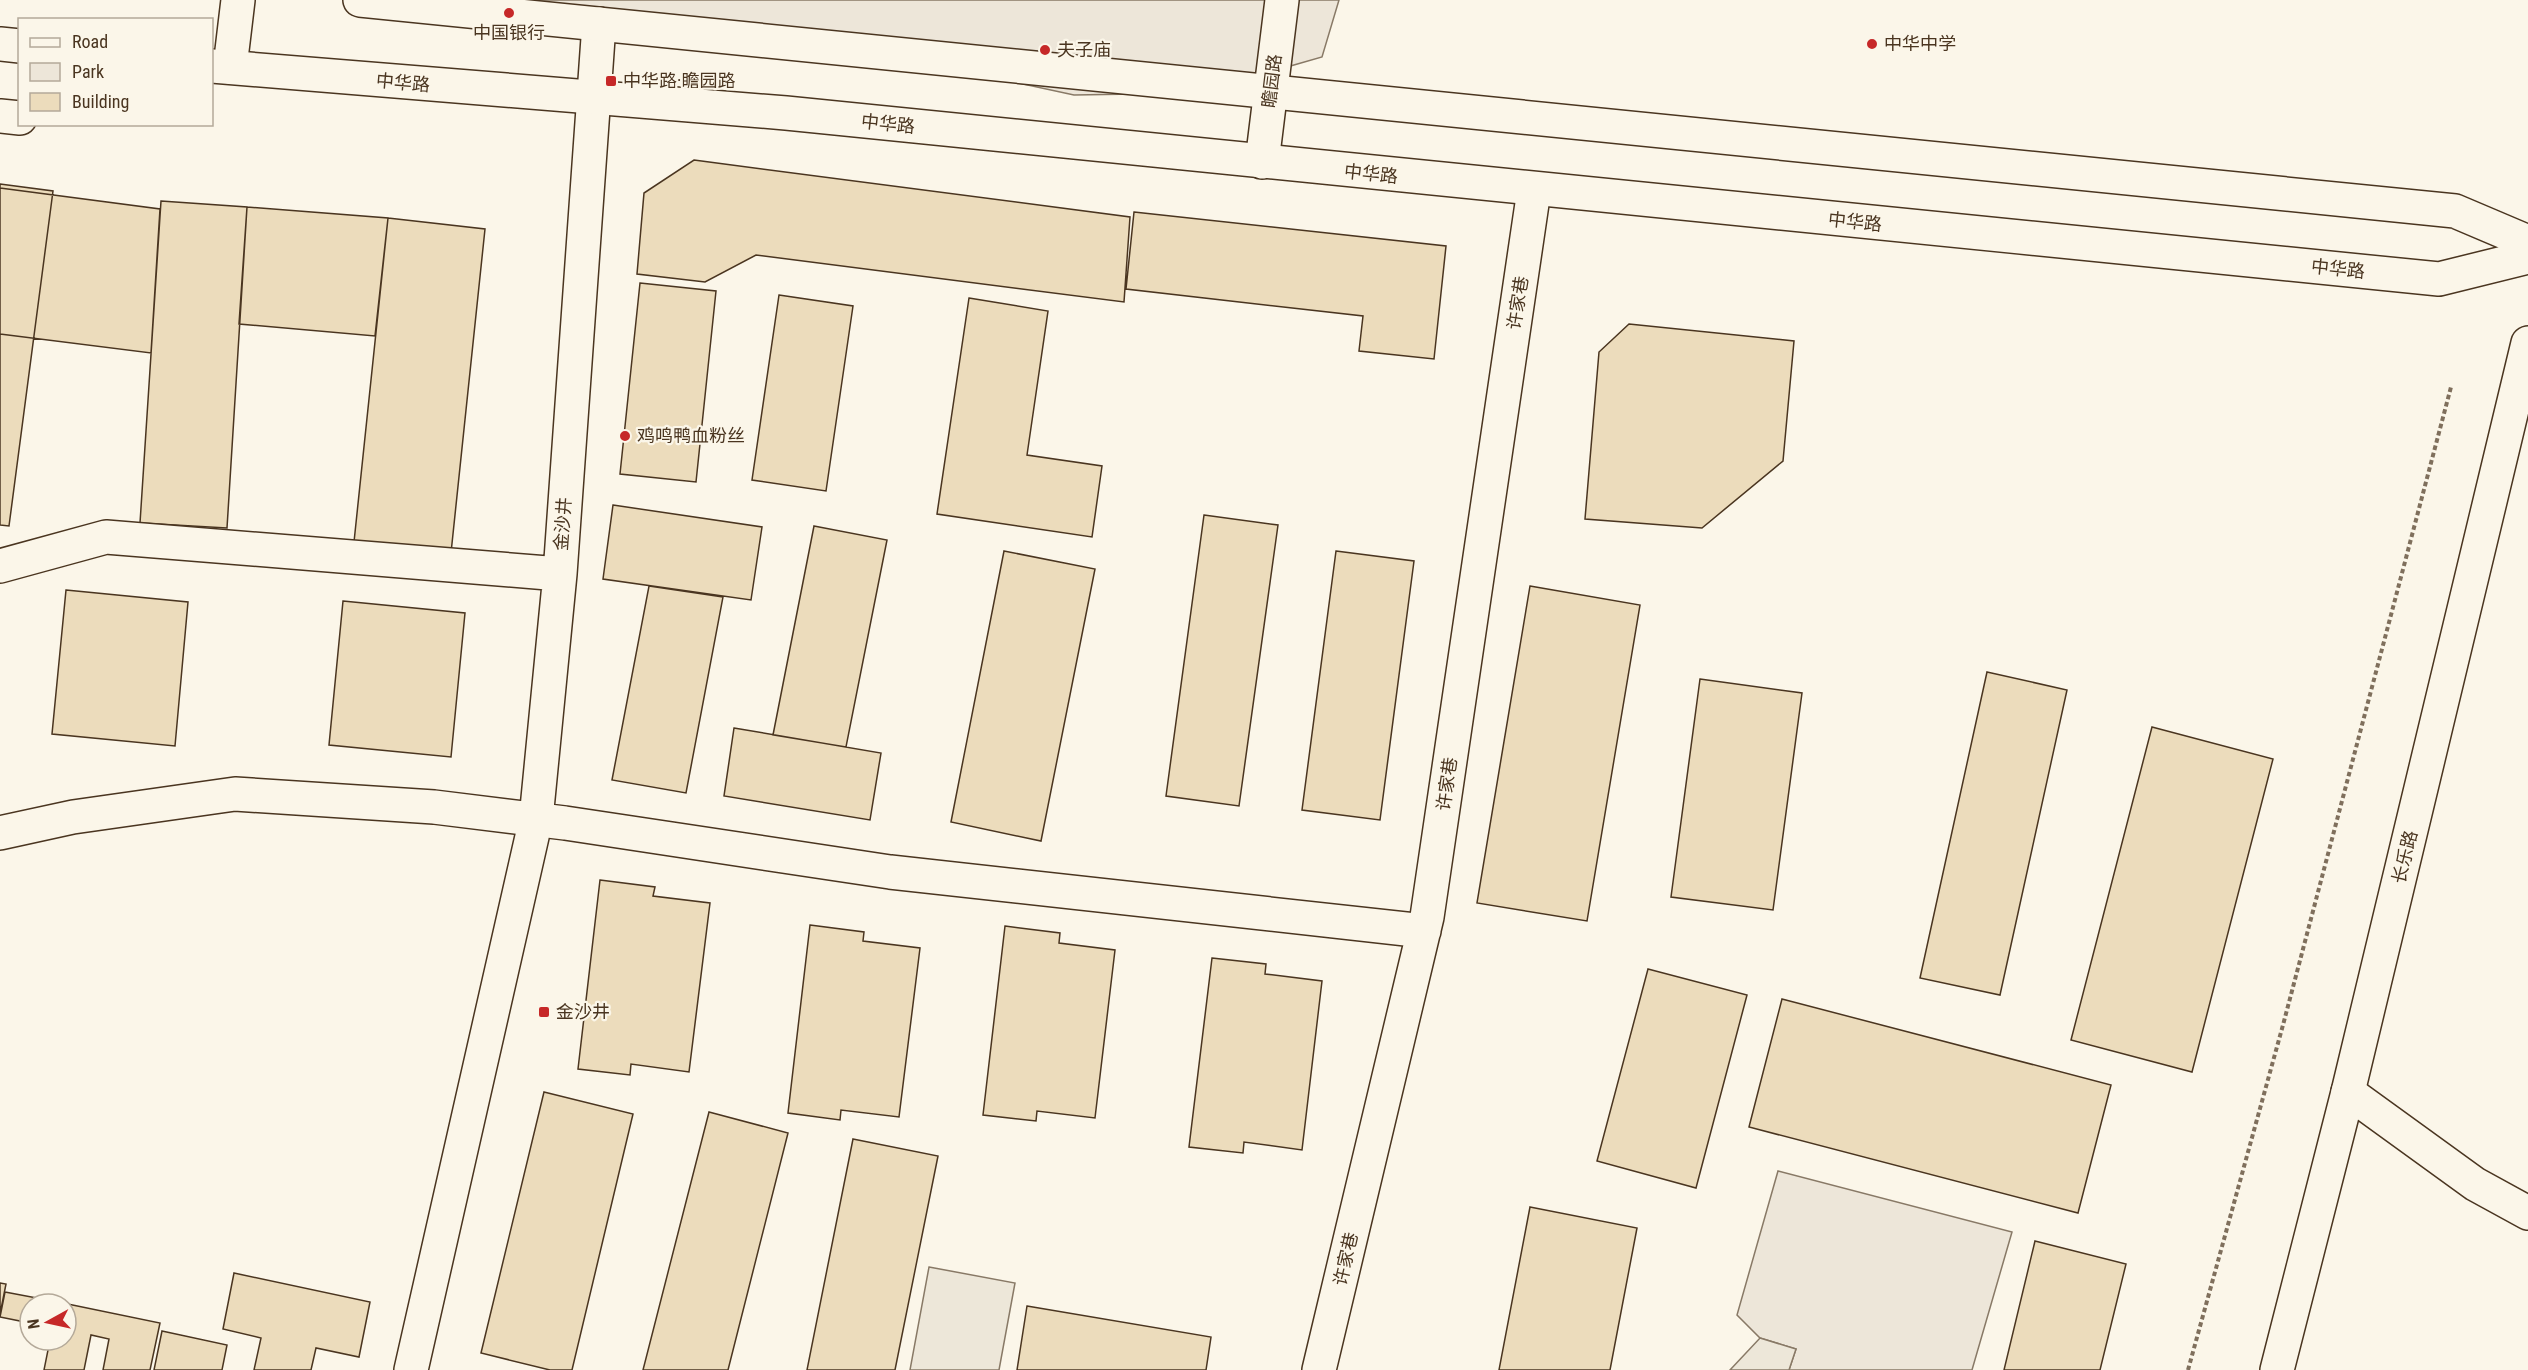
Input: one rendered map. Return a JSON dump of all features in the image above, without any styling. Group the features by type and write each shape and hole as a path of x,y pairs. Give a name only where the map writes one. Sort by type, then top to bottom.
{"main road":[{"path":"221,67 238,0"},
{"path":"360,0 2455,211 2528,242"},
{"name":"瞻园路","path":"1262,162 1282,0"},
{"name":"金沙井","path":"411,1370 536,819 560,574 599,24"},
{"path":"0,44 18,46"},
{"name":"中华路","path":"221,67 786,113 1534,190 2439,279 2528,257"},
{"path":"0,116 18,118"},
{"name":"许家巷","path":"1319,1370 1424,931 1534,190"},
{"name":"长乐路","path":"2277,1370 2348,1092 2528,343"},
{"path":"0,566 106,537 560,574"},
{"path":"0,833 73,817 235,794 434,807 536,819 891,872 1424,931"},
{"path":"2348,1092 2475,1184 2528,1213"}],"path":[{"path":"2188,1370 2283,1025 2451,387"}],"green space":[{"name":"夫子庙","path":"404,0 1339,0 1322,57 1196,93 1074,95 920,62"},
{"path":"1778,1171 2012,1232 1972,1370 1789,1370 1796,1349 1760,1338 1737,1315"}],"shaded area":[{"path":"929,1267 1015,1283 999,1370 910,1370"},
{"path":"1760,1338 1796,1349 1789,1370 1730,1370"}],"building":[{"path":"694,160 1130,217 1124,302 756,255 705,282 637,274 644,193"},
{"path":"0,184 53,191 9,526 0,525"},
{"path":"0,188 160,209 151,353 0,334"},
{"path":"161,201 247,207 227,528 140,523"},
{"path":"247,207 388,218 375,336 239,324"},
{"path":"1134,212 1446,246 1434,359 1359,351 1363,316 1126,289"},
{"path":"388,218 485,229 451,553 354,542"},
{"path":"640,283 716,291 696,482 620,474"},
{"path":"779,295 853,306 826,491 752,480"},
{"path":"969,298 1048,311 1027,455 1102,466 1092,537 937,514"},
{"path":"1629,324 1794,341 1783,461 1702,528 1585,519 1599,352"},
{"path":"613,505 762,527 751,600 603,579"},
{"path":"1204,515 1278,525 1239,806 1166,796"},
{"path":"814,526 887,540 846,747 773,735"},
{"path":"1004,551 1095,569 1041,841 951,822"},
{"path":"1336,551 1414,561 1380,820 1302,810"},
{"path":"649,586 723,597 686,793 612,780"},
{"path":"1530,586 1640,605 1587,921 1477,903"},
{"path":"66,590 188,602 175,746 52,734"},
{"path":"343,601 465,613 451,757 329,745"},
{"path":"1987,672 2067,690 2000,995 1920,978"},
{"path":"1700,679 1802,693 1773,910 1671,897"},
{"path":"2152,727 2273,759 2192,1072 2071,1040"},
{"path":"734,728 881,753 870,820 724,796"},
{"path":"600,880 655,887 653,896 710,903 689,1072 631,1064 630,1075 578,1069"},
{"path":"810,925 864,932 863,941 920,948 899,1117 841,1110 840,1120 788,1113"},
{"path":"1005,926 1060,933 1059,943 1115,950 1095,1118 1037,1111 1036,1121 983,1115"},
{"path":"1212,958 1266,964 1265,974 1322,981 1302,1150 1244,1142 1243,1153 1189,1147"},
{"path":"1648,969 1747,995 1696,1188 1597,1161"},
{"path":"1782,999 2111,1085 2078,1213 1749,1127"},
{"path":"544,1092 633,1114 572,1370 550,1370 481,1353"},
{"path":"709,1112 788,1133 728,1370 643,1370"},
{"path":"853,1139 938,1156 895,1370 807,1370"},
{"path":"1530,1207 1637,1228 1610,1370 1499,1370"},
{"path":"2035,1241 2126,1264 2100,1370 2004,1370"},
{"path":"234,1273 370,1302 359,1357 316,1348 311,1370 254,1370 261,1338 223,1329"},
{"path":"0,1283 6,1284 0,1314"},
{"path":"5,1292 18,1294 18,1321 0,1317"},
{"path":"78,1306 160,1323 150,1370 103,1370 109,1339 91,1335 84,1370 44,1370 48,1352 78,1352"},
{"path":"1027,1306 1211,1337 1206,1370 1017,1370"},
{"path":"162,1331 227,1345 222,1370 154,1370"}],"place":[{"name":"中国银行","path":"509,13"},
{"name":"中华中学","path":"1872,44"},
{"name":"夫子庙","path":"1045,50"},
{"name":"中华路·瞻园路","path":"611,81"},
{"name":"鸡鸣鸭血粉丝","path":"625,436"},
{"name":"金沙井","path":"544,1012"}]}
